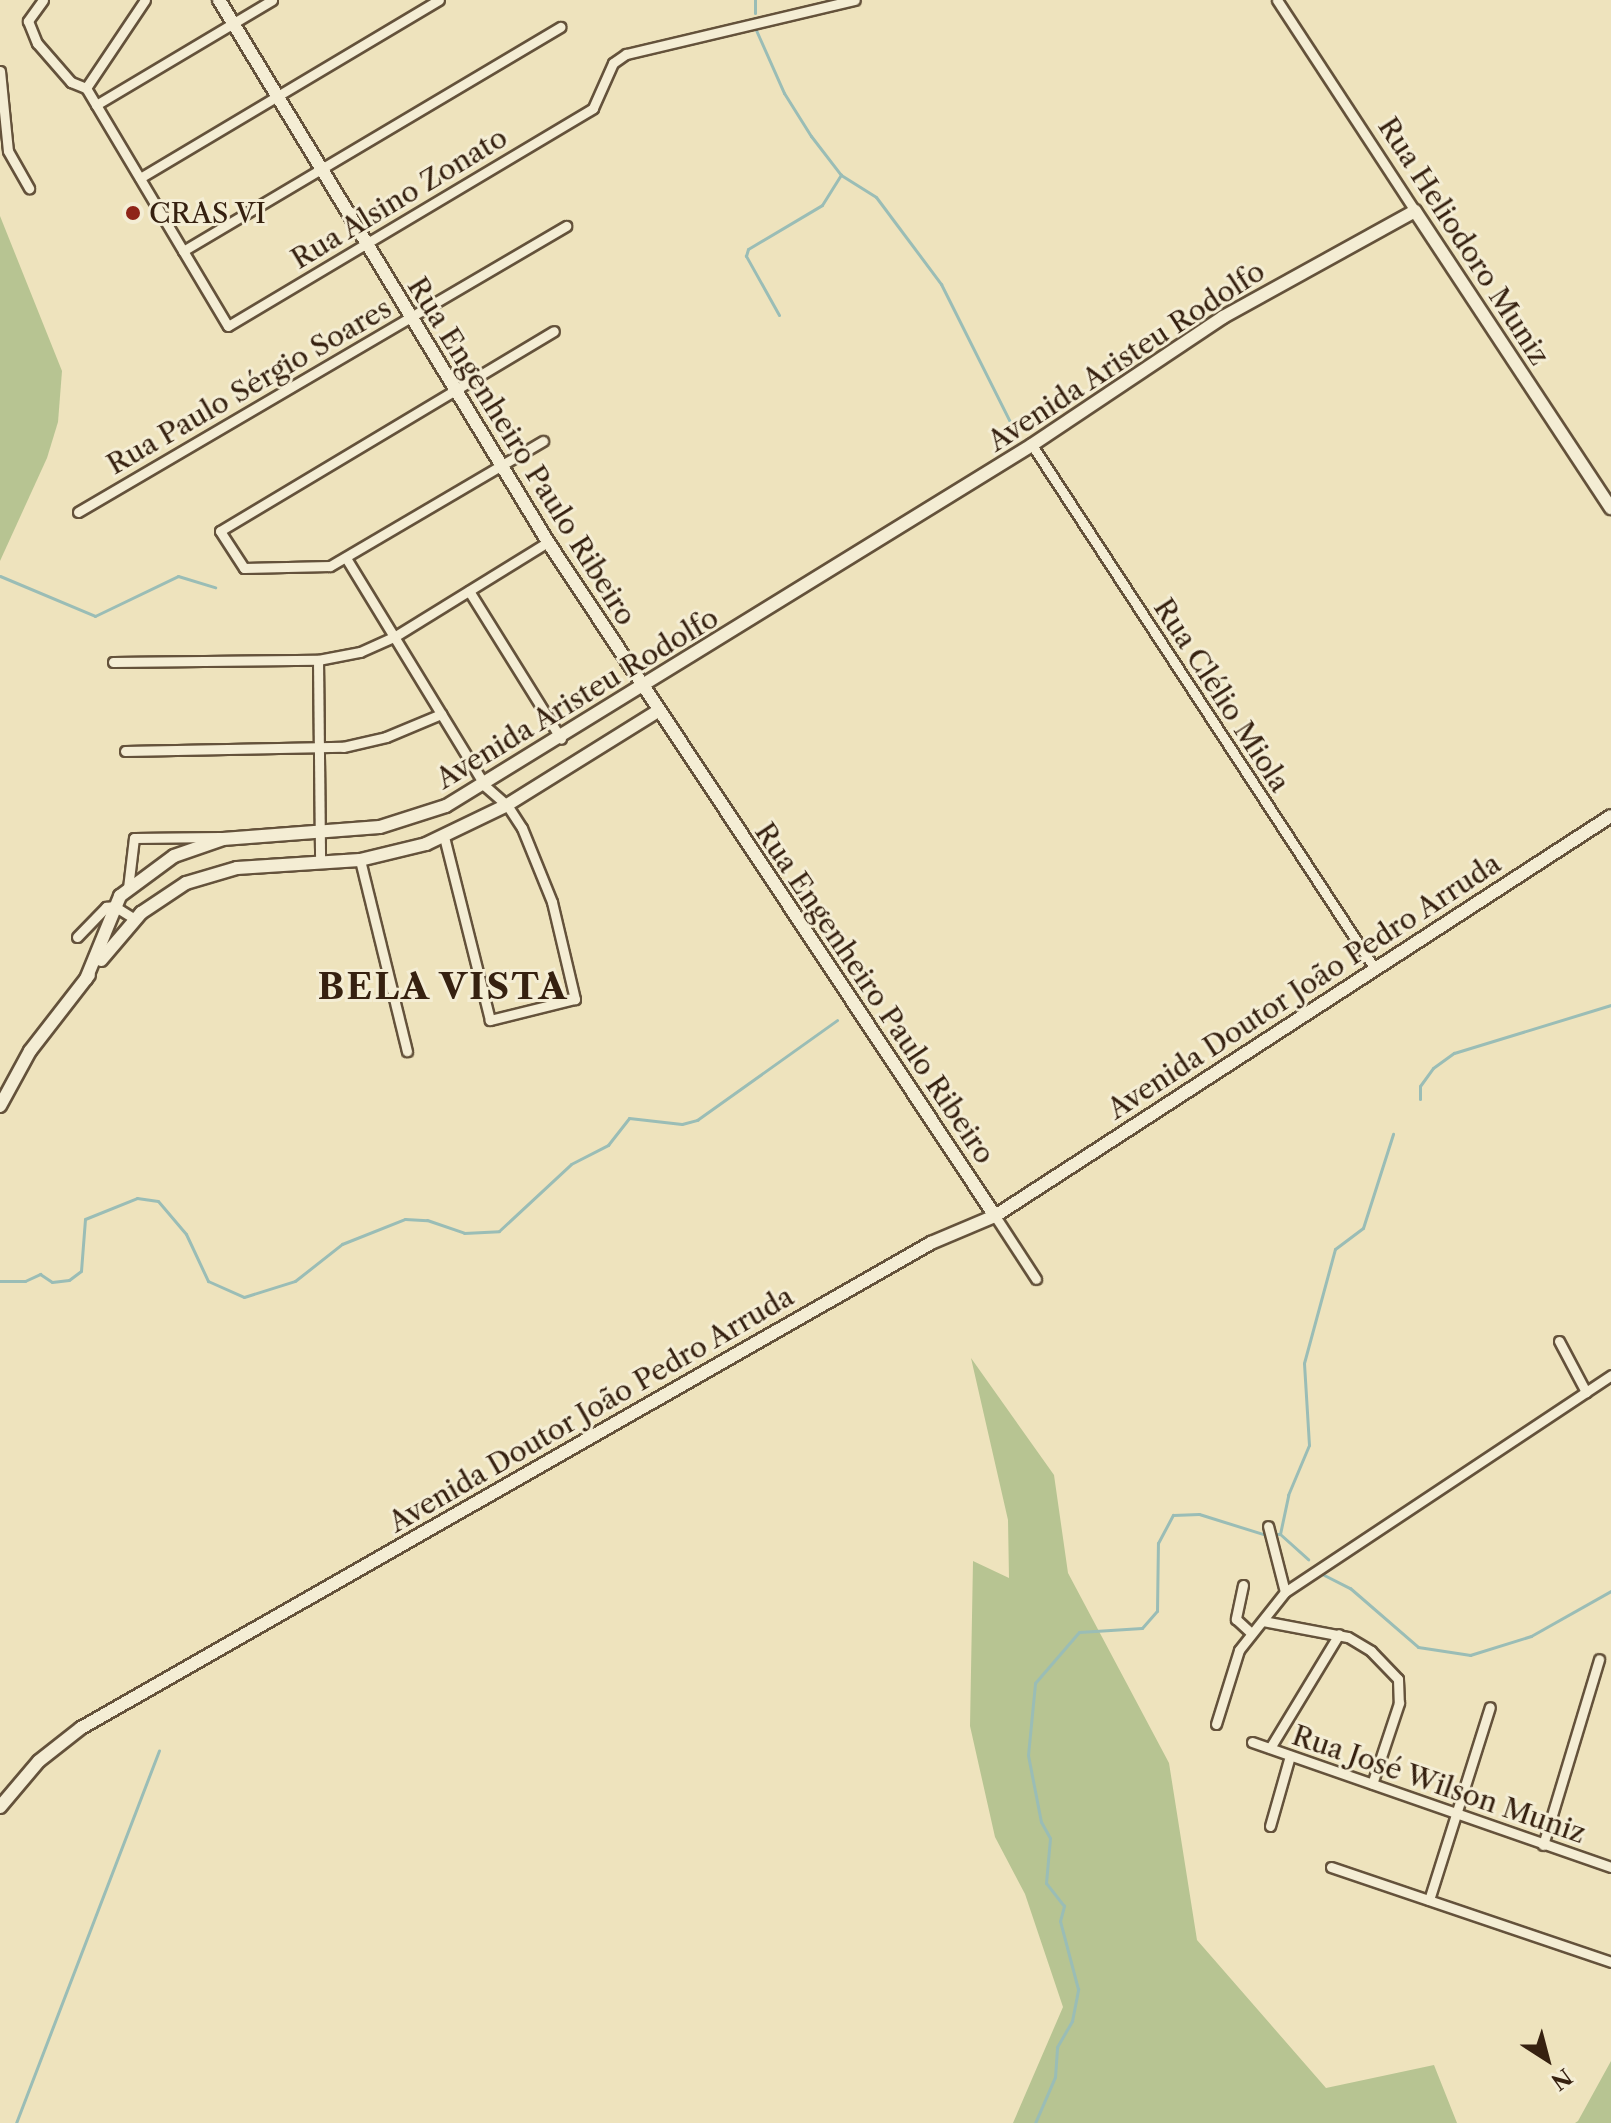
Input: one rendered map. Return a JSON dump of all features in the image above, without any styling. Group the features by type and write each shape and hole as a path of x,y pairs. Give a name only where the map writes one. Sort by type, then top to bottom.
{"street":[{"path":"43,0 28,21 53,65 86,88 183,251 561,27"},
{"path":"86,88 145,0"},
{"name":"Rua Engenheiro Paulo Ribeiro","path":"219,0 500,467 642,688 1036,1279"},
{"path":"96,105 272,0"},
{"path":"140,178 439,0"},
{"name":"Rua Alsino Zonato","path":"183,251 228,326 593,108 613,63 626,54 855,0"},
{"name":"Rua Heliodoro Muniz","path":"1277,0 1611,508"},
{"path":"0,71 8,151 29,188"},
{"name":"Avenida Aristeu Rodolfo","path":"86,979 114,906 128,888 193,847 239,837 320,835 426,815 485,786 1032,445 1223,317 1415,211"},
{"name":"Rua Paulo Sérgio Soares","path":"78,512 566,226"},
{"path":"543,441 346,558 321,568 244,568 220,529 554,331"},
{"name":"Rua Clélio Miola","path":"1032,445 1375,969"},
{"path":"113,662 318,660 360,652 394,637 548,542"},
{"path":"346,558 485,786 507,805 544,875 575,999 490,1020 444,837"},
{"path":"469,591 561,739"},
{"path":"318,660 320,863"},
{"name":"Avenida Aristeu Rodolfo","path":"86,979 135,919 169,892 220,871 360,860 444,837 507,805 658,711"},
{"path":"125,751 319,749 365,744 441,714"},
{"name":"Avenida Doutor João Pedro Arruda","path":"0,1807 39,1761 81,1728 931,1243 970,1217 995,1216 997,1206 1023,1197 1611,816"},
{"path":"128,888 134,838 239,837"},
{"path":"360,860 407,1051"},
{"path":"77,937 102,909 114,906 135,919"},
{"path":"0,1106 30,1051 86,979"},
{"path":"1559,1341 1586,1392"},
{"path":"1216,1724 1230,1671 1251,1633 1285,1592 1611,1375"},
{"path":"1268,1526 1285,1592"},
{"path":"1243,1585 1236,1619 1251,1633"},
{"path":"1263,1621 1339,1634 1379,1658 1401,1690 1372,1784"},
{"path":"1270,1748 1339,1634"},
{"path":"1543,1845 1599,1659"},
{"path":"1429,1900 1490,1707"},
{"name":"Rua José Wilson Muniz","path":"1252,1742 1611,1867"},
{"path":"1270,1826 1290,1756"},
{"path":"1331,1867 1611,1962"}],"green space":[{"path":"0,216 62,371 58,422 47,458 0,561"},
{"path":"971,1358 1054,1475 1068,1573 1169,1763 1197,1940 1326,2088 1434,2065 1457,2123 1013,2123 1063,2007 1025,1894 995,1837 970,1726 973,1561 1009,1578 1008,1520"},
{"path":"1611,2061 1611,2123 1575,2123 1578,2121"}],"waterway":[{"path":"755,0 755,13"},
{"path":"756,30 784,93 811,136 841,175 876,197 941,284 1011,424"},
{"path":"779,315 746,256 748,249 822,205 841,175"},
{"path":"0,576 95,616 178,576 215,587"},
{"path":"1420,1099 1420,1086 1433,1068 1454,1053 1611,1005"},
{"path":"0,1281 25,1281 40,1274 52,1282 69,1280 81,1271 85,1219 137,1198 158,1201 186,1234 208,1281 244,1297 295,1281 342,1244 405,1219 427,1220 464,1233 499,1231 571,1164 608,1145 629,1118 682,1124 697,1120 837,1020"},
{"path":"1280,1534 1288,1495 1309,1445 1304,1363 1335,1249 1363,1228 1393,1134"},
{"path":"1035,2123 1055,2077 1057,2047 1072,2021 1078,1989 1060,1921 1064,1906 1046,1883 1050,1838 1041,1822 1028,1755 1035,1683 1079,1632 1142,1628 1157,1611 1158,1543 1173,1515 1199,1514 1266,1535"},
{"path":"1274,1534 1280,1534 1308,1559"},
{"path":"1324,1575 1350,1588 1418,1647 1470,1655 1531,1636 1611,1591"},
{"path":"16,2123 159,1751"}],"place":[{"name":"CRAS VI","path":"133,213"}],"district":[{"name":"BELA VISTA","path":"443,987"}]}
